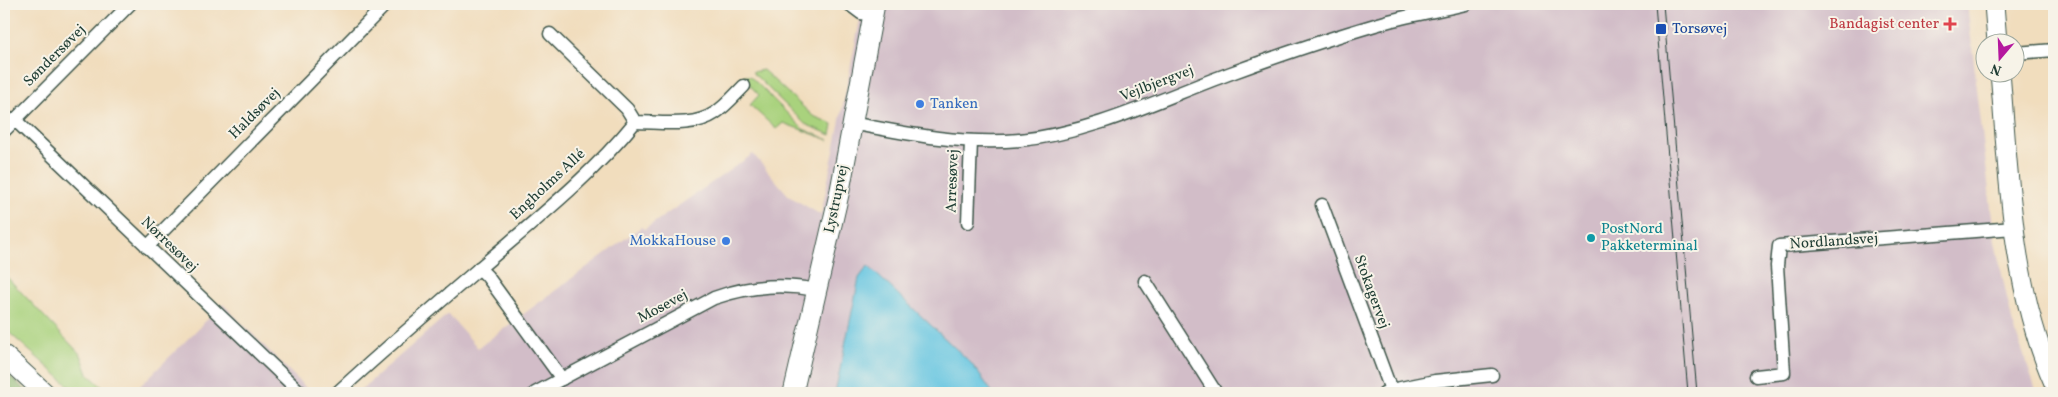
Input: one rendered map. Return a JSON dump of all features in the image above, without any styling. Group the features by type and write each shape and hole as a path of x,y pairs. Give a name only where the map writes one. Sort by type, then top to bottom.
{"street":[{"name":"Søndersøvej","path":"4,132 130,4"},
{"name":"Haldsøvej","path":"147,247 386,4"},
{"path":"849,4 861,13 874,9"},
{"name":"Vejlbjergvej","path":"851,123 913,136 971,141 1020,140 1085,127 1332,38 1390,21 1466,4"},
{"path":"1994,4 1996,32"},
{"name":"Lystrupvej","path":"794,393 840,190 851,123 874,9"},
{"path":"550,34 627,109 635,122 687,122 701,120 715,114 744,86"},
{"path":"2026,52 2054,50"},
{"path":"2001,82 2014,228 2021,280 2044,361 2054,383"},
{"name":"Nørresøvej","path":"15,120 301,393"},
{"name":"Engholms Allé","path":"337,393 386,347 574,185 635,122"},
{"name":"Arresøvej","path":"968,222 971,141"},
{"name":"Stokagervej","path":"1322,205 1387,392 1435,381 1492,376"},
{"name":"Nordlandsvej","path":"1756,376 1784,373 1777,266 1779,246 2014,228"},
{"path":"479,268 487,276 562,379"},
{"path":"1145,281 1216,393"},
{"name":"Mosevej","path":"535,393 714,298 738,289 778,286 816,290"},
{"path":"4,355 45,393"}],"shaded area":[{"path":"855,4 1967,4 1995,242 2012,321 2037,393 357,393 448,314 478,348 641,227 645,229 753,154 789,196 821,215 862,10"},
{"path":"223,304 311,393 133,393"}],"green space":[{"path":"763,70 813,116 833,124 831,135 805,124 752,72"},
{"path":"744,76 750,76 803,129 829,140 783,123 776,129 750,105 759,95 745,80 740,79"},
{"path":"4,274 81,355 88,374 109,393 77,393 4,328"},
{"path":"4,371 29,393 4,393"}],"water":[{"path":"868,266 971,363 993,393 835,393 859,278"}],"tram line":[{"path":"1655,4 1688,393"},
{"path":"1663,4 1697,393"}],"place":[{"name":"Bandagist center","path":"1950,24"},
{"name":"Torsøvej","path":"1661,29"},
{"name":"Tanken","path":"920,104"},
{"name":"PostNord Pakketerminal","path":"1591,238"},
{"name":"MokkaHouse","path":"726,241"}]}
